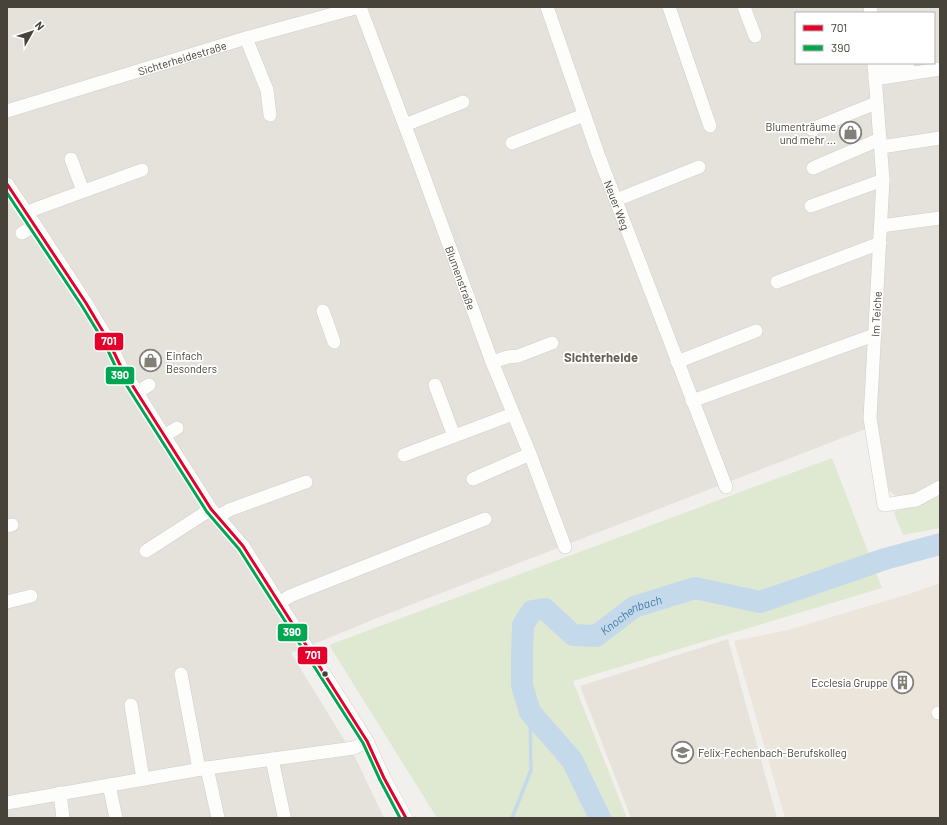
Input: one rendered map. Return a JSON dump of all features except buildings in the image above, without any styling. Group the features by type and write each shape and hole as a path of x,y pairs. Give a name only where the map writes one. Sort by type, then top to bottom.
{"street":[{"name":"Sichterheidestraße","path":"7,111 246,38 360,7"},
{"name":"Blumenstraße","path":"360,7 492,362 530,454 565,547"},
{"name":"Neuer Weg","path":"546,7 584,115 677,362 726,487"},
{"path":"670,7 710,126"},
{"path":"744,7 755,36"},
{"path":"246,38 267,90 270,115"},
{"path":"874,70 925,64"},
{"path":"874,70 940,69"},
{"name":"Im Teiche","path":"874,70 883,180 870,418 884,505 916,500 940,487"},
{"path":"405,125 463,102"},
{"path":"812,129 876,103"},
{"path":"512,143 584,115"},
{"path":"813,168 880,143 940,138"},
{"path":"72,159 83,191"},
{"path":"616,200 699,167"},
{"path":"27,214 35,209 142,170"},
{"path":"811,206 883,180"},
{"path":"7,184 89,300 112,337 122,369 158,434 215,513 243,546 367,741 384,778 406,818"},
{"path":"881,226 940,218"},
{"path":"22,233 35,224"},
{"path":"777,282 880,243"},
{"path":"323,312 334,342"},
{"path":"677,362 756,331"},
{"path":"692,401 874,335"},
{"path":"492,362 508,357 518,356 552,343"},
{"path":"136,393 149,385"},
{"path":"435,385 454,436"},
{"path":"404,455 513,414"},
{"path":"158,434 177,428"},
{"path":"473,479 530,454"},
{"path":"146,551 215,513 229,510 306,482"},
{"path":"279,603 290,596 485,520"},
{"path":"7,602 31,596"},
{"path":"181,674 203,768 218,818"},
{"path":"131,705 143,779"},
{"path":"7,803 203,768 354,748 367,741"},
{"path":"272,759 284,816"},
{"path":"109,785 116,818"},
{"path":"60,793 63,818"}],"shaded area":[{"path":"7,7 940,7 940,481 918,495 905,498 896,496 889,491 878,426 863,430 382,616 291,653 356,759 384,818 7,818"},
{"path":"453,216 475,274 466,277 443,220"},
{"path":"940,583 940,818 785,818 734,641 788,630 909,594"},
{"name":"Felix-Fechenbach-Berufskolleg","path":"728,639 777,818 631,818 580,686"}],"green space":[{"path":"832,458 882,588 573,681 627,818 437,818 329,645"},
{"path":"940,493 940,528 903,535 894,513 895,511 916,505"}],"waterway":[{"name":"Knochenbach","path":"600,818 572,760 530,712 522,685 522,654 523,625 532,611 545,609 573,635 596,636 634,607 695,588 760,602 885,559 940,544"},
{"path":"512,818 531,770 530,712"}],"transit line":[{"name":"701","path":"7,184 86,303 108,340 122,369 211,509 243,546 367,741 384,778 406,818"},
{"name":"390","path":"7,193 82,306 104,342 118,372 207,512 239,549 363,743 400,818"}],"place":[{"name":"Blumenträume und mehr ...","path":"851,132"},
{"name":"Einfach Besonders","path":"151,361"},
{"name":"Ecclesia Gruppe","path":"903,682"},
{"name":"Felix-Fechenbach-Berufskolleg","path":"682,752"}],"district":[{"name":"Sichterheide","path":"601,357"}]}
